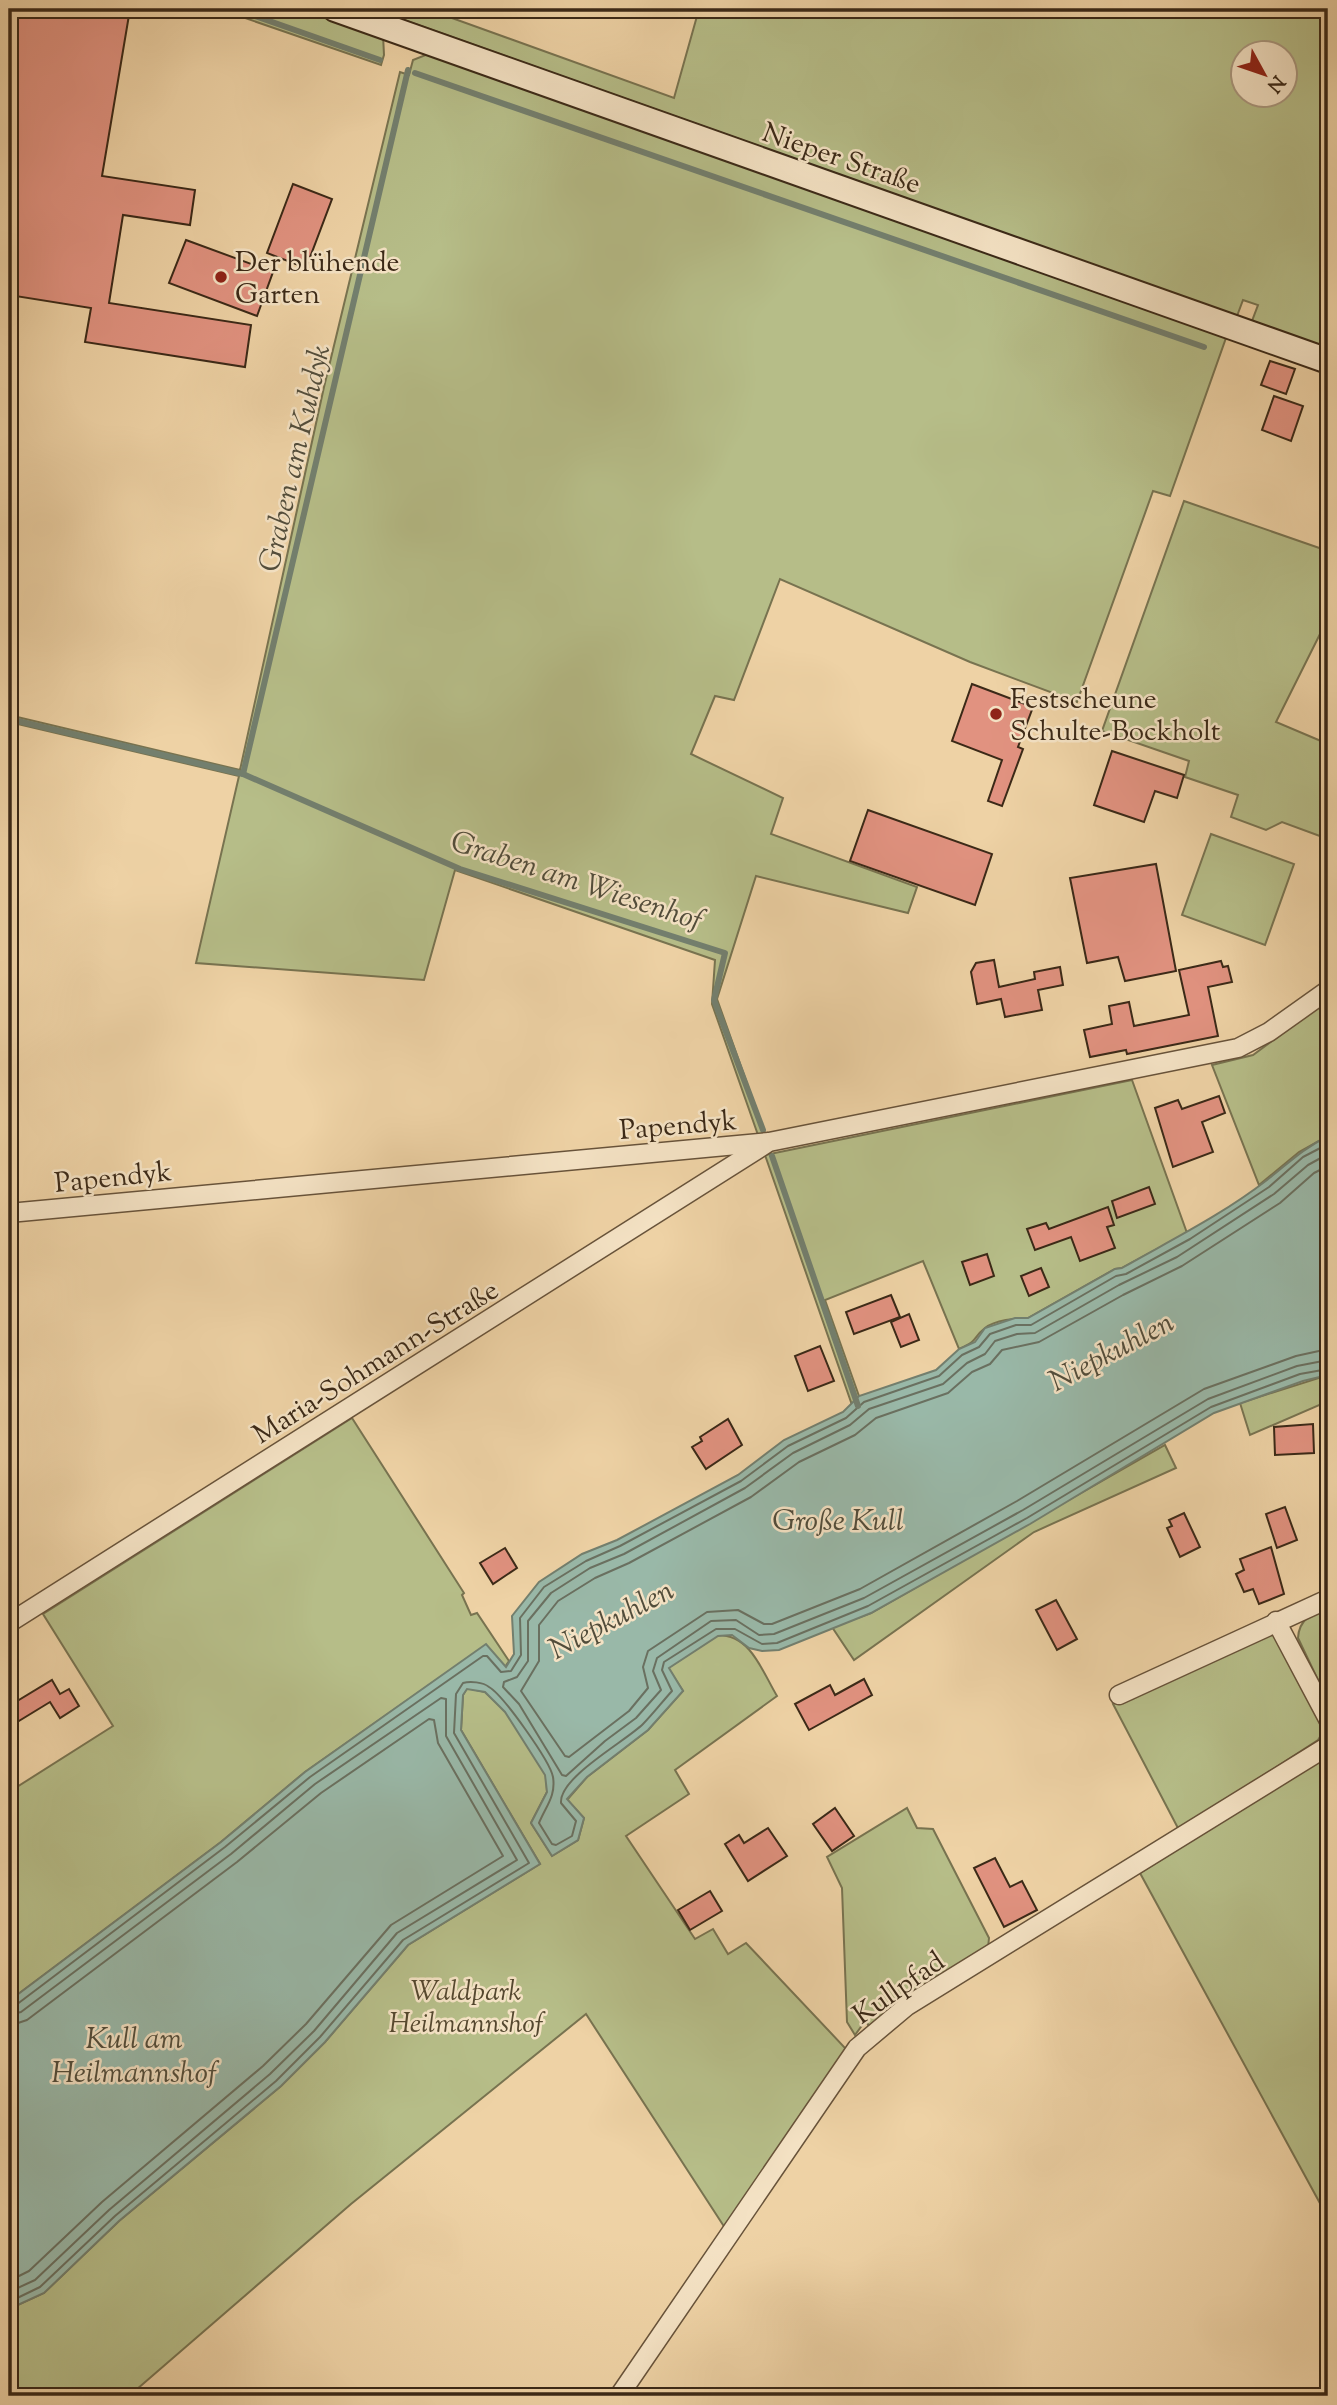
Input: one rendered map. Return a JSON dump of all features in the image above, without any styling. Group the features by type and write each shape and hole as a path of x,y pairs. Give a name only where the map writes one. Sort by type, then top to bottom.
{"main road":[{"name":"Nieper Straße","path":"335,9 1328,361"}],"street":[{"name":"Papendyk","path":"9,1213 769,1142 1238,1048 1269,1032 1328,990"},
{"name":"Maria-Sohmann-Straße","path":"9,1623 769,1142"},
{"path":"1119,1695 1328,1599"},
{"path":"1276,1621 1328,1719"},
{"name":"Kullpfad","path":"619,2396 857,2048 907,2006 1328,1746"}],"green space":[{"path":"219,9 310,9 383,35 384,55 381,65"},
{"path":"373,9 427,9 674,98 699,9 1328,9 1328,348 1252,321 1258,305 1243,300 1237,316"},
{"path":"433,52 1227,335 1170,496 1153,491 1077,702 970,662 780,579 734,700 715,696 691,754 783,798 771,834 917,887 908,913 756,876 717,999 765,1134 758,1135 712,1004 715,960 455,870 424,980 196,963 239,776 9,722 9,715 240,770 324,387 400,72 409,75 413,60"},
{"path":"1184,501 1328,551 1328,632 1322,630 1276,722 1328,744 1328,839 1282,822 1266,830 1231,817 1238,795 1185,777 1189,761 1102,731"},
{"path":"1211,834 1294,864 1265,945 1182,915"},
{"path":"1328,1000 1328,1136 1299,1152 1259,1185 1212,1065 1253,1055"},
{"path":"1132,1080 1187,1233 1122,1268 1115,1269 1028,1318 989,1325 973,1341 959,1349 923,1261 825,1300 859,1396 852,1405 765,1155"},
{"path":"1328,1375 1328,1408 1326,1402 1250,1435 1240,1403"},
{"path":"352,1418 464,1593 462,1595 471,1615 477,1613 509,1661 505,1667 486,1645 305,1772 221,1842 9,2001 9,1792 113,1726 43,1614"},
{"path":"1165,1445 1176,1468 1034,1532 854,1660 832,1627 871,1613"},
{"path":"1328,1607 1328,1701 1298,1638 1304,1621"},
{"path":"1274,1628 1322,1717 1323,1732 1318,1740 1179,1830 1113,1704"},
{"name":"Waldpark Heilmannshof","path":"718,1635 739,1641 747,1648 777,1696 675,1770 689,1794 626,1836 695,1939 713,1929 728,1954 746,1943 846,2049 725,2228 586,2014 351,2204 129,2396 9,2396 9,2309 44,2293 119,2221 281,2086 325,2042 408,1945 540,1864 461,1730 463,1695 467,1688 485,1692 506,1712 546,1775 547,1792 531,1823 552,1856 578,1840 584,1818 567,1800 587,1777 648,1730 683,1691 668,1668"},
{"path":"1328,1755 1328,2218 1140,1873"},
{"path":"907,1808 917,1828 933,1829 989,1938 988,1948 905,1997 869,2027 866,2020 855,2035 847,2022 842,1888 827,1857"}],"water":[{"path":"1328,1136 1328,1375 1303,1381 1214,1413 1030,1524 871,1613 779,1650 762,1651 749,1648 732,1635 718,1636 669,1668 683,1691 648,1730 587,1777 567,1799 584,1818 578,1840 552,1856 531,1823 547,1792 545,1775 505,1712 485,1692 467,1689 463,1695 461,1730 540,1864 408,1945 325,2042 281,2086 119,2221 44,2293 9,2309 9,2001 221,1842 305,1772 486,1644 506,1667 514,1654 512,1616 539,1582 582,1554 617,1540 738,1475 784,1440 843,1412 859,1396 936,1370 959,1349 975,1342 985,1328 1015,1318 1028,1318 1178,1237 1232,1205 1303,1151"}],"building":[{"path":"9,9 90,9 129,15 102,176 195,190 190,225 123,215 109,303 251,325 245,367 85,342 91,308 9,295"},
{"name":"Der blühende Garten","path":"293,184 332,199 306,268 267,253"},
{"name":"Der blühende Garten","path":"186,240 273,272 257,316 169,283"},
{"path":"1270,361 1295,369 1286,394 1261,385"},
{"path":"1274,396 1303,406 1291,441 1262,430"},
{"name":"Festscheune Schulte-Bockholt","path":"972,684 1033,707 1018,747 1023,749 1002,806 988,801 1002,760 952,741"},
{"path":"1112,751 1184,775 1177,798 1155,791 1144,822 1094,805"},
{"path":"868,810 992,854 975,905 850,861"},
{"path":"1156,864 1176,971 1125,981 1118,957 1087,963 1070,878"},
{"path":"994,960 999,987 1035,979 1034,972 1060,967 1063,985 1038,990 1042,1010 1005,1017 1001,999 977,1004 971,972 976,963"},
{"path":"1221,961 1223,967 1228,966 1232,982 1208,987 1218,1036 1127,1054 1126,1050 1090,1057 1084,1030 1112,1024 1109,1006 1129,1002 1134,1026 1189,1015 1179,970"},
{"path":"1219,1096 1225,1113 1202,1122 1213,1152 1173,1167 1155,1108 1178,1100 1182,1109"},
{"path":"1149,1187 1155,1204 1117,1218 1112,1201"},
{"path":"1108,1207 1114,1225 1107,1227 1115,1248 1080,1261 1071,1237 1035,1250 1027,1229 1046,1223 1049,1229"},
{"path":"987,1254 994,1276 970,1285 962,1262"},
{"path":"1041,1268 1049,1287 1029,1296 1021,1276"},
{"path":"891,1295 900,1317 854,1334 846,1312"},
{"path":"909,1314 919,1340 901,1347 891,1322"},
{"path":"820,1346 834,1381 808,1391 795,1356"},
{"path":"728,1419 742,1445 706,1469 692,1447 702,1441 700,1437"},
{"path":"1313,1424 1314,1453 1275,1455 1274,1427"},
{"path":"1285,1507 1297,1540 1277,1548 1266,1514"},
{"path":"1184,1513 1200,1547 1180,1557 1167,1528 1172,1526 1169,1520"},
{"path":"1271,1547 1284,1594 1259,1604 1253,1589 1244,1592 1236,1574 1244,1570 1240,1559"},
{"path":"505,1548 517,1568 493,1584 480,1563"},
{"path":"1056,1600 1077,1639 1057,1650 1036,1610"},
{"path":"864,1679 872,1695 809,1730 795,1704 830,1685 835,1695"},
{"path":"52,1680 60,1694 69,1689 79,1706 60,1718 50,1702 9,1727 9,1706"},
{"path":"835,1808 854,1836 832,1851 813,1824"},
{"path":"768,1828 787,1856 748,1881 725,1844 739,1835 744,1843"},
{"path":"995,1858 1010,1887 1022,1881 1037,1910 1004,1927 974,1868"},
{"path":"710,1891 722,1911 690,1930 678,1910"}],"waterway":[{"path":"235,9 380,60"},
{"name":"Graben am Kuhdyk","path":"243,774 408,70"},
{"path":"415,73 1204,347"},
{"name":"Graben am Wiesenhof","path":"9,719 243,774 460,869 725,953 714,1000 763,1130"},
{"name":"Graben am Wiesenhof","path":"772,1156 858,1406"}],"place":[{"name":"Der blühende Garten","path":"221,277"},
{"name":"Festscheune Schulte-Bockholt","path":"996,714"}],"water label":[{"name":"Niepkuhlen","path":"1111,1351"},
{"name":"Große Kull","path":"838,1520"},
{"name":"Niepkuhlen","path":"611,1619"},
{"name":"Kull am Heilmannshof","path":"134,2055"}]}
